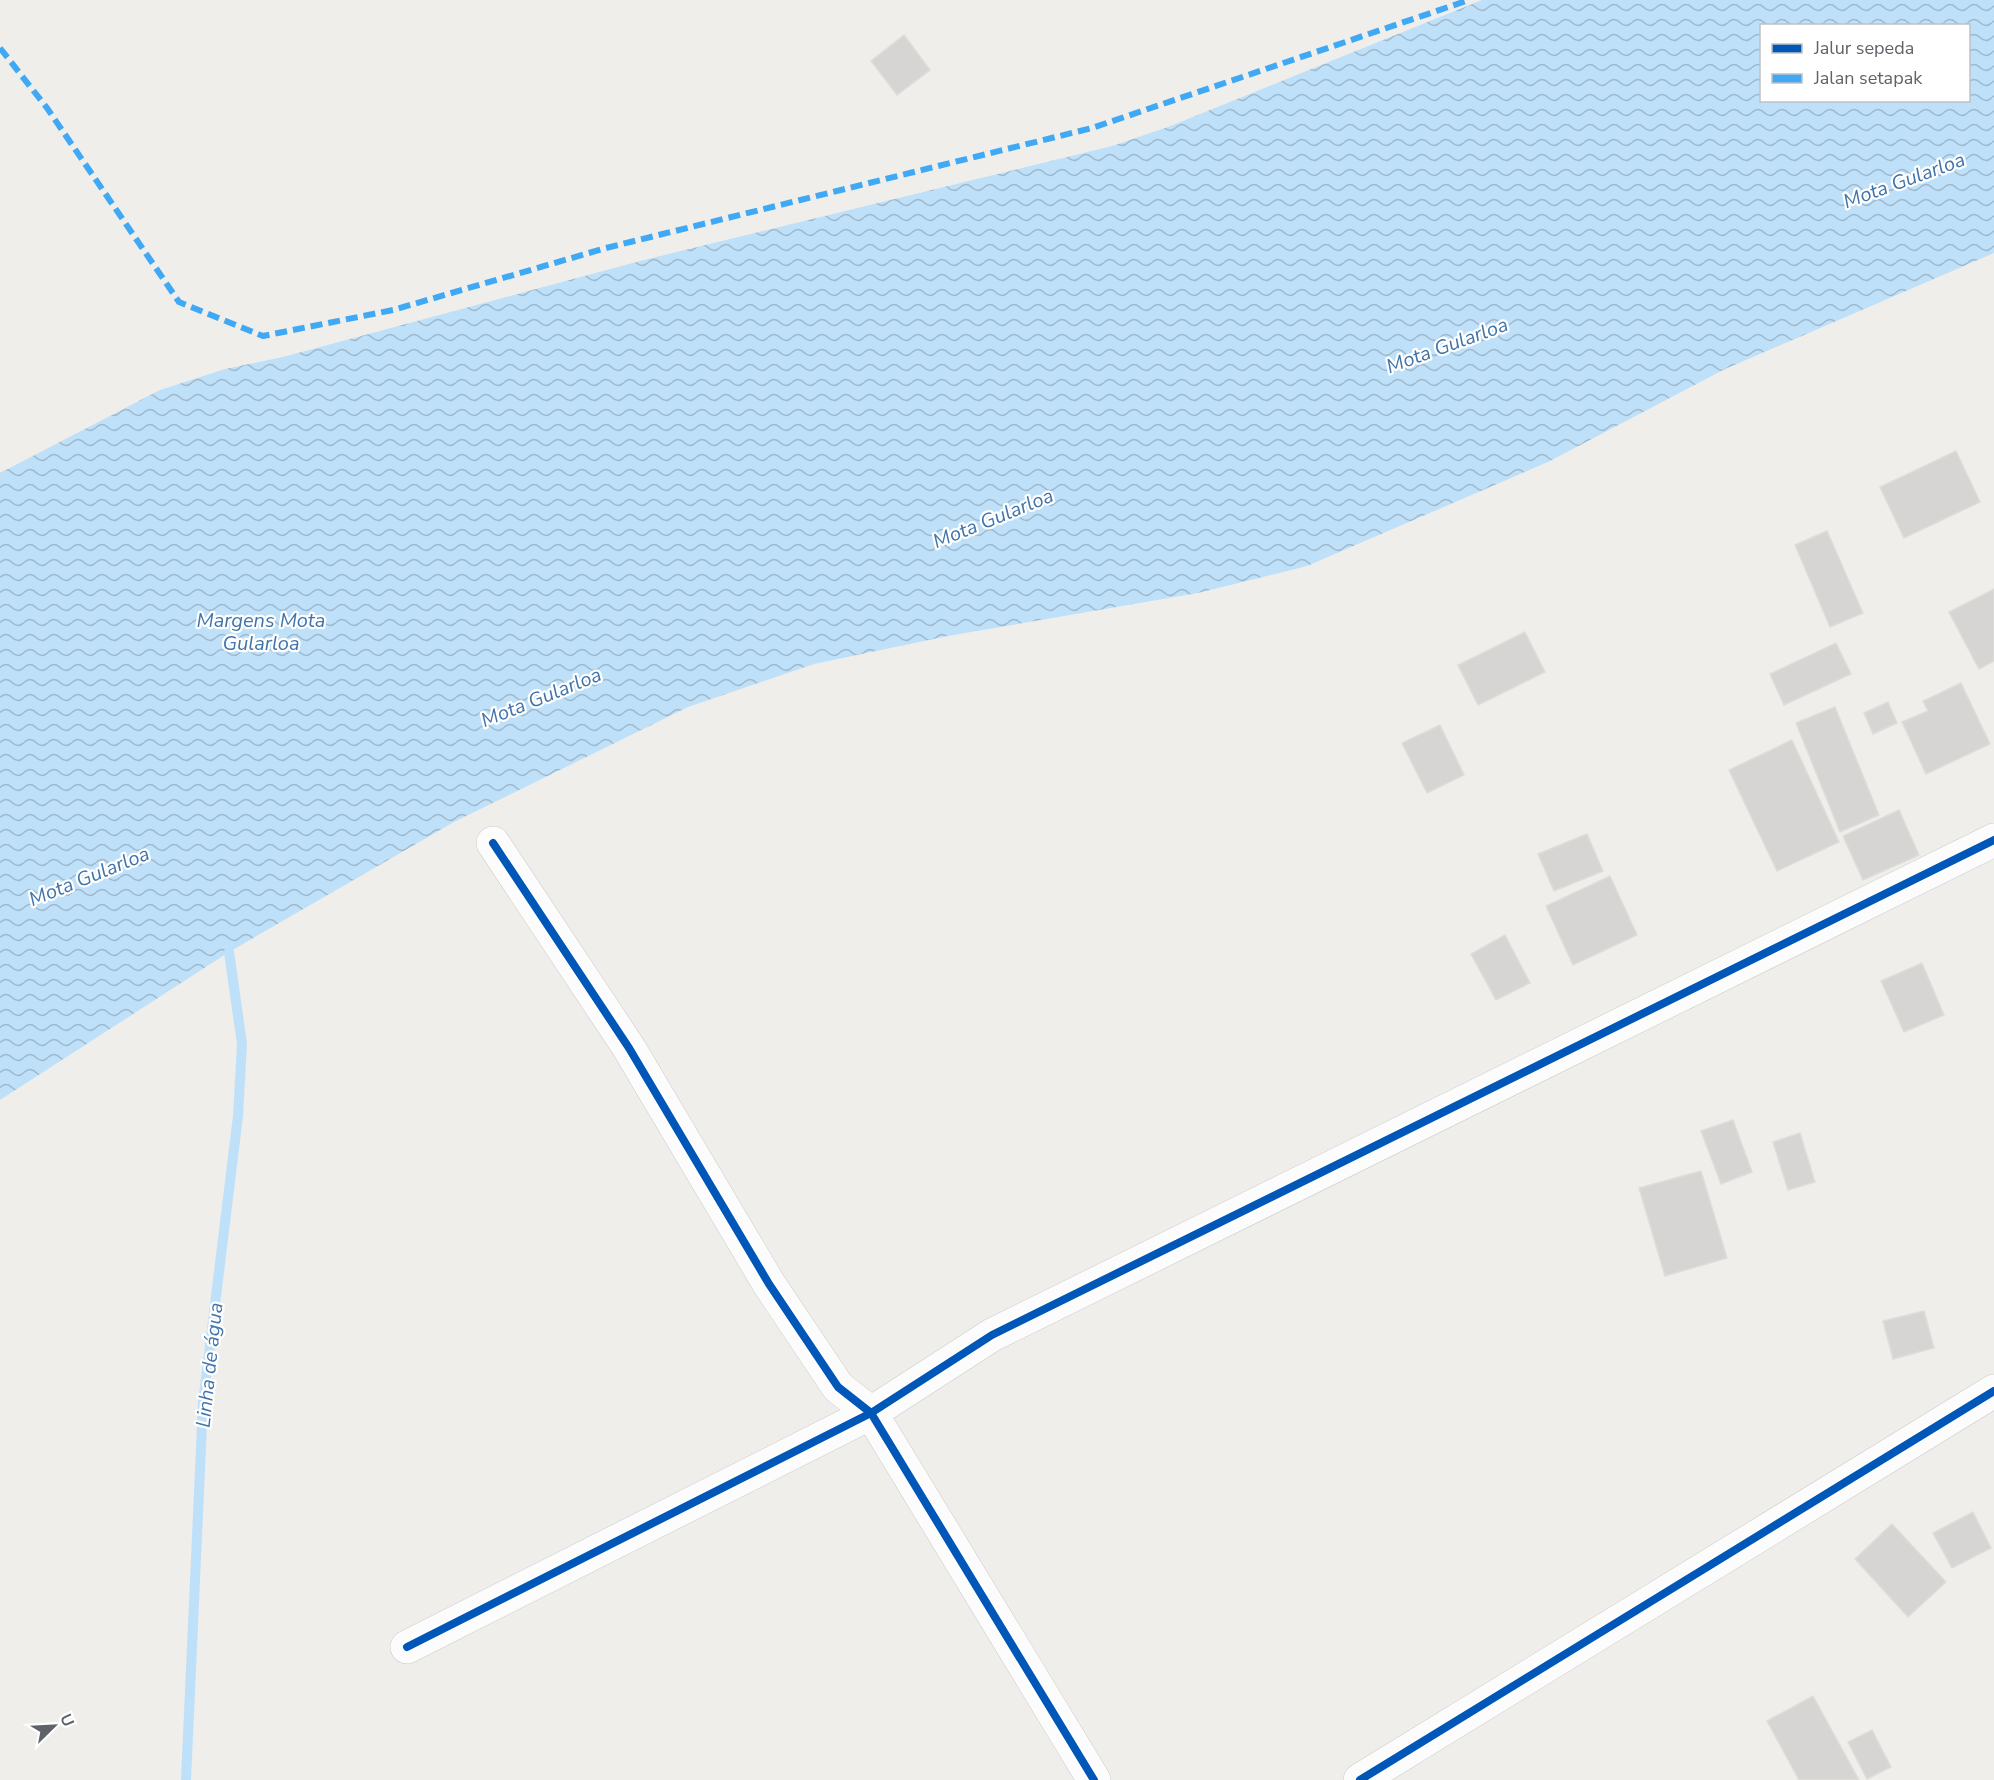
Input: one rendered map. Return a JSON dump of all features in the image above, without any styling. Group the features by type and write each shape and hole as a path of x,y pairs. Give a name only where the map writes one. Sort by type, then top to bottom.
{"street":[{"path":"407,1647 871,1413 992,1335 1994,840"},
{"path":"493,843 629,1048 769,1284 838,1387 871,1413 1094,1780"},
{"path":"1360,1780 1994,1391"}],"water":[{"name":"Margens Mota Gularloa","path":"1482,0 1994,0 1994,253 1725,369 1548,462 1307,566 1198,593 948,636 814,664 688,707 454,822 229,952 0,1100 0,473 160,390 225,369 283,357 644,260 1112,146 1168,127"}],"building":[{"path":"904,35 930,70 897,95 871,61"},
{"path":"1956,451 1980,502 1904,538 1880,487"},
{"path":"1827,531 1863,613 1830,627 1795,545"},
{"path":"1994,589 1994,661 1979,669 1949,612"},
{"path":"1525,632 1545,672 1478,705 1458,665"},
{"path":"1836,643 1851,674 1784,705 1770,674"},
{"path":"1961,683 1990,744 1926,774 1902,722 1928,711 1923,701"},
{"path":"1888,702 1897,723 1873,734 1864,713"},
{"path":"1835,707 1879,815 1840,832 1796,723"},
{"path":"1440,725 1464,775 1427,793 1402,743"},
{"path":"1792,740 1839,842 1777,871 1729,770"},
{"path":"1899,810 1919,855 1863,880 1843,836"},
{"path":"1587,834 1603,871 1554,891 1538,854"},
{"path":"1610,876 1637,935 1573,965 1546,906"},
{"path":"1505,935 1530,983 1496,1000 1471,954"},
{"path":"1922,963 1944,1015 1904,1032 1881,981"},
{"path":"1733,1120 1752,1172 1721,1184 1701,1131"},
{"path":"1800,1133 1815,1182 1788,1190 1773,1142"},
{"path":"1701,1171 1727,1258 1665,1276 1639,1188"},
{"path":"1924,1311 1934,1348 1893,1359 1883,1321"},
{"path":"1973,1512 1991,1548 1952,1568 1933,1533"},
{"path":"1892,1524 1946,1582 1908,1617 1855,1559"},
{"path":"1813,1696 1859,1780 1799,1780 1767,1721"},
{"path":"1872,1730 1891,1767 1867,1779 1848,1742"}],"waterway":[{"name":"Linha de água","path":"186,1780 203,1403 238,1116 242,1044 229,952"}],"marked path":[{"path":"0,48 47,108 179,302 263,336 393,310 606,248 1092,128 1469,0"}],"cycle path":[{"path":"407,1647 871,1413 992,1335 1994,840"},
{"path":"493,843 629,1048 769,1284 838,1387 871,1413 1094,1780"},
{"path":"1360,1780 1994,1391"}],"water label":[{"name":"Mota Gularloa","path":"1904,180"},
{"name":"Mota Gularloa","path":"1447,345"},
{"name":"Mota Gularloa","path":"993,518"},
{"name":"Mota Gularloa","path":"541,697"},
{"name":"Mota Gularloa","path":"89,876"}]}
